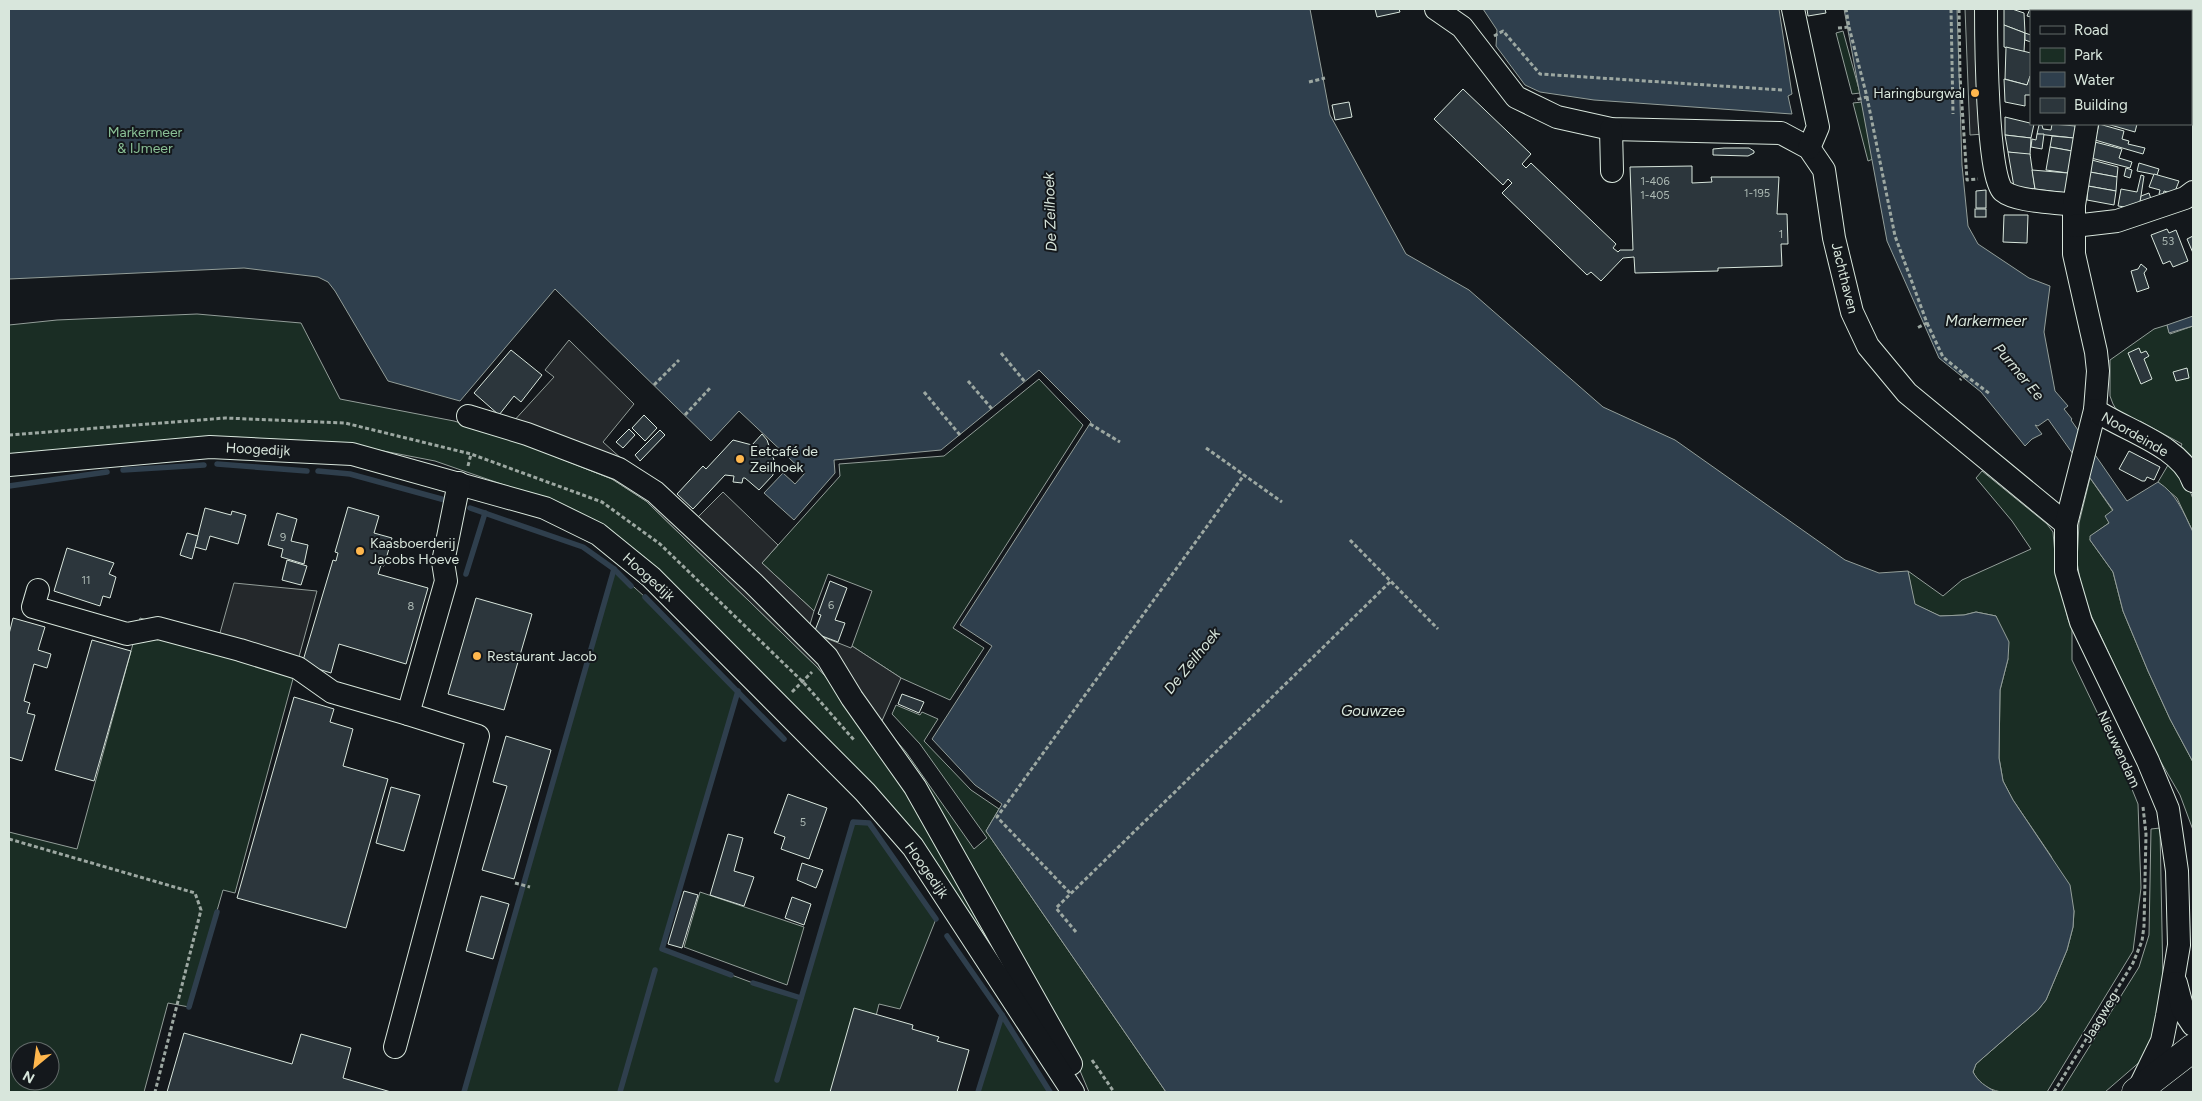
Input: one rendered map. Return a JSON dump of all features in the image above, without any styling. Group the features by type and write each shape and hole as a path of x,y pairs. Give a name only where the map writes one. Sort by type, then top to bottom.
{"main road":[{"path":"2137,1091 2193,1048"}],"street":[{"path":"1436,9 1462,27 1516,97 1557,117 1611,130 1781,133 1810,148 1818,127 1793,9"},
{"path":"1986,9 1993,166 1998,186 2014,196 2074,216 2117,221 2185,198 2193,192"},
{"path":"2087,125 2074,216 2074,254 2096,352 2098,372 2095,410 2077,474 2066,524 2066,571 2081,622 2148,761 2168,809 2177,871 2179,945 2184,971 2178,996 2183,1010 2193,1025"},
{"path":"1611,130 1612,171"},
{"name":"Jachthaven","path":"1810,148 1824,170 1834,238 1852,312 1868,346 1908,393 2066,524"},
{"name":"Noordeinde","path":"2095,410 2161,446 2179,459 2193,481"},
{"path":"468,416 527,434 619,469 655,492 754,583 827,657 852,698 915,788 938,826 1074,1070 1080,1092"},
{"name":"Hoogedijk","path":"9,465 210,447 352,454 545,508 598,534 641,568 778,704 865,792 913,847 1073,1092"},
{"path":"408,714 446,581 443,562 460,483"},
{"path":"38,590 33,607 127,634 158,628 240,650 298,668 332,692 478,736 395,1047"},
{"path":"2137,1091 2162,1042 2184,971"}],"path":[{"path":"1846,9 1867,97 1895,236 1927,323 1943,357 1990,394"},
{"path":"1951,9 1953,114"},
{"path":"1959,9 1960,76 1967,180 1976,179"},
{"path":"1838,28 1849,27"},
{"path":"1488,40 1503,31 1540,74 1782,90"},
{"path":"1309,82 1325,78"},
{"path":"1854,100 1867,97"},
{"path":"1917,328 1927,323"},
{"path":"1001,353 1024,382"},
{"path":"654,386 679,360"},
{"path":"1960,380 1965,375"},
{"path":"968,381 992,409"},
{"path":"685,415 711,387"},
{"path":"924,392 960,435"},
{"path":"9,434 225,418 345,423 471,454 602,502 660,544 802,682 861,748"},
{"path":"1090,424 1120,442"},
{"path":"1206,448 1282,502"},
{"path":"1070,893 997,817 1244,475"},
{"path":"1350,540 1438,629"},
{"path":"1076,932 1056,908 1391,581"},
{"path":"778,704 817,667"},
{"name":"Nieuwendam","path":"2142,941 2146,834 2143,806"},
{"path":"9,839 195,893 202,910 155,1092"},
{"path":"515,883 530,887"},
{"name":"Jaagweg","path":"2054,1092 2132,963 2142,941"},
{"path":"1088,1052 1114,1092"}],"green space":[{"path":"1843,31 1860,93 1852,94 1836,33"},
{"path":"1862,102 1873,159 1868,161 1853,103"},
{"path":"197,314 301,323 340,399 454,421 501,435 612,479 646,501 817,667 848,702 911,789 1007,970 986,950 756,671 536,496 435,461 342,443 232,437 9,454 9,325 57,320"},
{"path":"2167,325 2170,334 2193,326 2193,463 2180,448 2182,444 2140,421 2138,424 2116,409 2110,396 2110,360 2154,329"},
{"path":"1039,379 1083,425 953,628 984,648 950,700 901,678 852,646 872,591 828,574 814,611 762,563 840,476 839,464 944,456"},
{"path":"2171,460 2189,488 2193,499 2193,532 2177,498 2158,482"},
{"path":"1982,471 2047,524 2053,532 2056,566 2072,630 2072,660 2121,762 2138,804 2141,888 2133,951 2047,1092 2015,1093 1995,1091 1979,1081 1973,1072 1976,1064 2038,1010 2046,1000 2067,950 2073,927 2074,911 2051,856 2013,800 2003,781 1999,758 2000,690 2008,659 1996,616 1976,612 1964,615 1940,616 1914,604 1908,571 1943,596 1962,580 2031,549 2012,521 1976,478"},
{"path":"2090,478 2113,511 2109,523 2091,536 2090,540 2113,572 2123,611 2148,671 2170,719 2193,762 2193,830 2180,795 2154,750 2083,598 2077,562 2079,523"},
{"path":"614,569 645,597 738,691 662,949 753,983 801,998 853,822 869,823 936,919 900,1009 879,1004 857,1092 464,1092"},
{"path":"140,618 297,664 235,893 223,890 189,1007 168,1003 144,1092 9,1092 9,832 77,849"},
{"path":"896,705 920,715 922,712 938,719 924,741 971,790 999,809 986,831 1166,1092 1089,1092 1078,1066 881,723 906,752 974,849 987,838 920,744 892,714"},
{"path":"2160,828 2163,981 2161,1025 2142,1060 2105,1092 2061,1092 2139,967 2149,935 2151,829"},
{"path":"700,892 804,927 787,985 684,947"},
{"path":"1002,1015 1051,1092 978,1092"}],"shaded area":[{"name":"Haringburgwal","path":"1965,9 1979,9 1984,134 1970,135"},
{"path":"569,340 634,404 603,442 633,469 698,517 723,492 778,545 762,563 814,611 808,631 851,648 852,646 901,678 881,723 848,702 817,667 646,501 612,479 501,435 554,377 545,370"},
{"path":"234,583 317,591 297,664 218,640"}],"water":[{"name":"Gouwzee","path":"9,9 1310,9 1330,115 1406,254 1469,290 1603,407 1675,440 1845,560 1879,573 1908,571 1915,604 1940,616 1964,615 1976,612 1996,616 2009,642 2008,659 2000,690 1999,758 2003,781 2013,800 2070,885 2074,911 2073,927 2067,950 2046,1000 2038,1010 1976,1064 1973,1072 1975,1076 1982,1084 1995,1092 1166,1092 986,831 1002,804 975,785 932,739 992,646 960,625 1091,422 1039,370 941,450 834,460 835,473 794,520 764,493 783,473 795,484 805,473 739,411 711,441 555,289 460,401 388,381 335,291 328,282 318,277 244,268 9,279"},
{"path":"1483,9 1779,9 1792,94 1788,96 1792,114 1594,100 1540,92 1525,85 1496,46 1497,30"},
{"name":"Markermeer","path":"1844,9 1957,9 1962,165 1968,226 1978,244 2029,278 2050,286 2044,332 2055,391 2068,406 2064,409 2127,501 2158,482 2175,498 2193,532 2193,762 2170,719 2148,671 2123,611 2113,572 2090,540 2090,536 2109,523 2105,516 2113,510 2048,419 2038,426 2035,425 2042,434 2032,439 2025,446 1981,392 1939,358 1887,241"},
{"path":"2193,316 2193,326 2169,333 2167,325"}],"building":[{"path":"1375,9 1399,9 1400,12 1377,17"},
{"path":"1807,9 1825,9 1826,13 1808,16"},
{"path":"2004,9 2012,9 2024,13 2025,33 2004,25"},
{"path":"2030,9 2044,10 2030,10 2030,17 2027,16"},
{"path":"2069,9 2115,9 2114,10"},
{"path":"2162,9 2164,10 2144,10"},
{"path":"2162,9 2187,9 2186,10"},
{"path":"2004,25 2025,33 2024,52 2004,47"},
{"path":"2025,33 2030,35 2030,42 2025,40"},
{"path":"2006,47 2030,53 2030,78 2027,85 2005,79"},
{"path":"2030,76 2030,95 2025,95 2025,106 2005,102 2004,79 2027,85"},
{"path":"1463,89 1531,154 1522,164 1526,168 1531,163 1616,244 1613,248 1618,252 1620,250 1633,250 1630,167 1692,166 1692,183 1712,182 1711,177 1779,177 1777,214 1787,214 1788,244 1781,244 1782,266 1718,268 1718,271 1635,273 1634,257 1623,258 1601,281 1591,272 1587,275 1502,193 1512,183 1508,179 1503,185 1434,119"},
{"path":"1349,102 1352,117 1335,120 1332,105"},
{"path":"2005,117 2034,125 2031,138 2005,135"},
{"path":"2039,125 2042,125 2043,129 2051,130 2052,125 2076,126 2074,138 2037,134"},
{"path":"2099,125 2103,125 2124,131 2122,139 2129,141 2128,144 2145,148 2143,154 2095,140"},
{"path":"2110,125 2137,125 2135,132"},
{"path":"2037,134 2044,134 2042,149 2031,147 2032,139 2036,140"},
{"path":"2005,135 2031,138 2030,155 2008,152"},
{"path":"2052,136 2074,138 2072,151 2050,147"},
{"path":"2095,142 2122,149 2119,158 2132,162 2130,168 2091,158"},
{"path":"2050,147 2072,151 2068,173 2046,170"},
{"path":"1749,148 1754,153 1748,156 1713,155 1713,149"},
{"path":"2008,152 2030,154 2035,189 2014,187"},
{"path":"2092,160 2118,167 2117,177 2090,172"},
{"path":"2139,163 2159,169 2157,175 2137,171"},
{"path":"2126,168 2132,170 2130,178 2124,176"},
{"path":"2032,170 2068,173 2066,193 2035,189"},
{"path":"2090,172 2117,177 2116,191 2088,186"},
{"path":"2154,174 2179,181 2174,194 2164,191 2163,195 2159,194 2160,190 2149,187"},
{"path":"2141,175 2144,176 2139,209 2118,206 2121,189 2137,192"},
{"path":"2088,186 2116,191 2114,205 2087,200"},
{"path":"1986,190 1986,208 1976,208 1976,191"},
{"path":"2149,193 2152,202 2139,208 2141,196"},
{"path":"1975,209 1986,209 1986,217 1975,217"},
{"path":"2004,215 2028,215 2027,243 2003,242"},
{"path":"2167,229 2169,233 2176,230 2188,261 2173,267 2170,261 2163,264 2151,235"},
{"path":"2193,236 2193,253 2187,239"},
{"path":"2141,264 2147,269 2144,273 2149,288 2137,292 2131,271 2138,269"},
{"path":"2139,348 2141,353 2146,351 2149,356 2144,359 2152,379 2141,384 2128,353"},
{"path":"511,350 542,375 521,402 514,396 499,415 474,393"},
{"path":"2187,368 2189,378 2176,381 2173,372"},
{"path":"644,415 657,428 645,441 632,428"},
{"path":"629,429 635,435 623,448 616,442"},
{"path":"660,430 665,435 640,461 635,455"},
{"path":"762,434 767,440 774,460 773,475 759,490 745,478 743,478 742,483 733,482 734,476 725,475 693,509 677,494 703,466 706,469 733,440 752,445"},
{"path":"2129,451 2160,467 2154,480 2147,477 2145,481 2142,481 2119,469"},
{"path":"348,507 379,516 374,533 392,538 384,566 381,565 378,574 428,588 406,664 339,644 331,673 302,664 333,560 336,561 338,553 335,552"},
{"path":"205,508 231,515 232,511 246,515 238,544 210,536 206,550 195,547"},
{"path":"277,513 297,519 291,541 308,545 304,564 281,557 283,549 268,545"},
{"path":"187,533 198,536 192,559 180,555"},
{"path":"67,548 114,563 109,574 116,577 110,598 103,596 100,606 54,591"},
{"path":"287,560 307,566 301,585 282,580"},
{"path":"830,581 847,588 835,620 845,623 838,642 814,633 821,615 818,614"},
{"path":"476,598 532,614 504,710 448,694"},
{"path":"13,618 45,627 38,650 51,654 47,668 34,664 24,701 30,703 27,713 35,715 22,761 9,757 9,634"},
{"path":"92,640 131,651 94,781 55,770"},
{"path":"902,694 924,702 919,713 898,704"},
{"path":"294,697 334,709 330,722 353,729 343,766 388,779 346,928 237,898"},
{"path":"506,736 551,750 514,879 482,870 507,786 493,782"},
{"path":"391,787 420,795 404,851 376,843"},
{"path":"788,794 827,808 809,859 781,849 785,837 774,833"},
{"path":"728,834 743,838 734,871 754,877 744,906 710,895"},
{"path":"802,863 823,870 816,888 797,880"},
{"path":"684,891 698,895 682,948 668,944"},
{"path":"481,896 509,904 493,959 466,951"},
{"path":"792,897 811,904 804,925 785,918"},
{"path":"854,1008 913,1025 912,1029 939,1037 937,1041 969,1050 957,1092 830,1092"},
{"path":"184,1033 292,1064 301,1034 351,1048 343,1078 391,1092 167,1092"}],"waterway":[{"path":"217,464 307,471"},
{"path":"123,470 204,465"},
{"path":"318,471 350,474 445,500"},
{"path":"9,486 107,472"},
{"path":"470,508 583,547 614,569 631,586"},
{"path":"466,574 485,513"},
{"path":"464,1092 614,569"},
{"path":"645,597 784,739"},
{"path":"731,975 662,949 738,691"},
{"path":"777,1080 853,822 869,823 936,919"},
{"path":"189,1007 217,912"},
{"path":"947,936 1002,1015 1050,1092"},
{"path":"620,1092 655,970"},
{"path":"753,983 801,998"},
{"path":"978,1092 1002,1015"}],"place":[{"name":"Haringburgwal","path":"1975,93"},
{"name":"Eetcafé de Zeilhoek","path":"740,459"},
{"name":"Kaasboerderij Jacobs Hoeve","path":"360,551"},
{"name":"Restaurant Jacob","path":"477,656"}],"park label":[{"name":"Markermeer & IJmeer","path":"145,140"}],"water label":[{"name":"De Zeilhoek","path":"1050,212"},
{"name":"Purmer Ee","path":"2019,372"},
{"name":"De Zeilhoek","path":"1192,661"}]}
